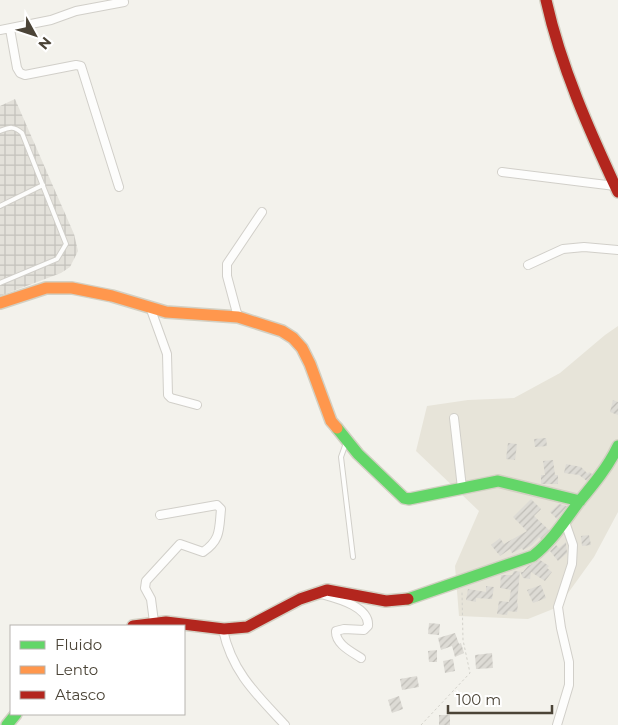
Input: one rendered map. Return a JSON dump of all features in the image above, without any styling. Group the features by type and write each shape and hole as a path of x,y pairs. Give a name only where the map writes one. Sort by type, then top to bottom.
{"street":[{"path":"546,0 554,35 593,138 617,189"},
{"path":"0,30 51,20 76,11 124,2"},
{"path":"10,29 17,68 20,73 25,75 81,66 119,187"},
{"path":"502,172 617,189"},
{"path":"238,317 227,276 227,264 262,212"},
{"path":"528,265 563,249 584,247 618,250"},
{"path":"0,303 46,288 72,288 112,296 166,312 238,317 282,331 293,338 310,364 316,385 331,421 358,454 404,498 409,499 498,481 580,501"},
{"path":"150,307 167,354 168,395 171,398 196,405"},
{"path":"454,418 462,488"},
{"path":"139,625 154,622 183,623 224,630 248,627 300,599 327,590 386,601 406,600 532,556 540,551 565,522 612,460 618,448"},
{"path":"154,622 152,599 145,588 146,581 180,544 203,552 210,547 219,536 221,509 217,505 160,515"},
{"path":"557,725 569,685 569,662 558,607 572,564 573,545 565,522"},
{"path":"317,592 348,602 357,608 369,622 364,630 336,629 335,635 339,642 362,658"},
{"path":"224,630 232,659 241,674 256,694 286,725"},
{"path":"7,725 15,715"}],"lane":[{"path":"0,131 10,127 17,128 22,133 66,244 57,259 0,283"},
{"path":"0,206 43,186"},
{"path":"347,441 341,457 353,556"}],"path":[{"path":"421,725 470,673 463,640 462,580"}],"shaded area":[{"path":"15,99 74,234 78,251 70,267 61,273 0,296 0,106"},
{"path":"618,326 618,512 594,557 558,607 528,619 459,616 455,566 479,511 416,451 427,406 468,400 514,398 560,373"}],"building":[{"path":"613,400 618,402 618,415 610,412"},
{"path":"546,438 547,446 535,447 534,439"},
{"path":"508,443 517,444 515,460 506,459"},
{"path":"553,460 555,475 558,475 558,484 541,484 541,475 545,475 543,461"},
{"path":"566,464 581,467 588,474 589,472 592,474 587,481 579,475 564,473"},
{"path":"531,499 541,509 534,516 549,530 541,539 539,537 532,545 523,550 522,548 512,553 510,549 500,556 491,545 500,538 504,544 527,531 513,517"},
{"path":"559,504 567,506 557,519 550,512"},
{"path":"589,535 591,545 582,546 581,536"},
{"path":"566,542 567,553 558,561 550,551 556,545 559,548"},
{"path":"540,560 549,566 547,568 552,572 545,581 531,572 530,579 523,578 520,572 523,572 528,566"},
{"path":"514,571 520,572 517,612 508,611 507,615 497,614 499,601 509,602 511,590 500,588 501,575 512,575"},
{"path":"541,585 546,598 533,603 527,590"},
{"path":"486,586 494,587 492,599 476,598 476,602 466,600 468,589 486,592"},
{"path":"429,623 440,624 439,635 428,634"},
{"path":"455,633 464,653 455,657 452,646 441,650 438,638"},
{"path":"437,650 437,662 429,662 428,651"},
{"path":"492,653 493,668 476,669 475,655"},
{"path":"453,659 455,671 445,673 443,661"},
{"path":"417,676 419,687 402,690 400,679"},
{"path":"399,696 403,709 392,713 388,700"},
{"path":"439,715 450,715 450,725 439,725"}],"traffic: fast":[{"path":"337,428 358,454 404,498 409,499 498,481 580,501"},
{"path":"408,599 533,556 557,531 600,476 618,446"},
{"path":"7,725 15,715"}],"traffic: slow":[{"path":"0,303 46,288 72,288 112,296 166,312 238,317 282,331 293,338 302,348 310,364 331,421 337,428"}],"traffic: jam":[{"path":"546,0 568,74 586,122 618,192"},
{"path":"141,625 166,622 224,629 247,627 300,599 327,590 386,601 408,599"}]}
